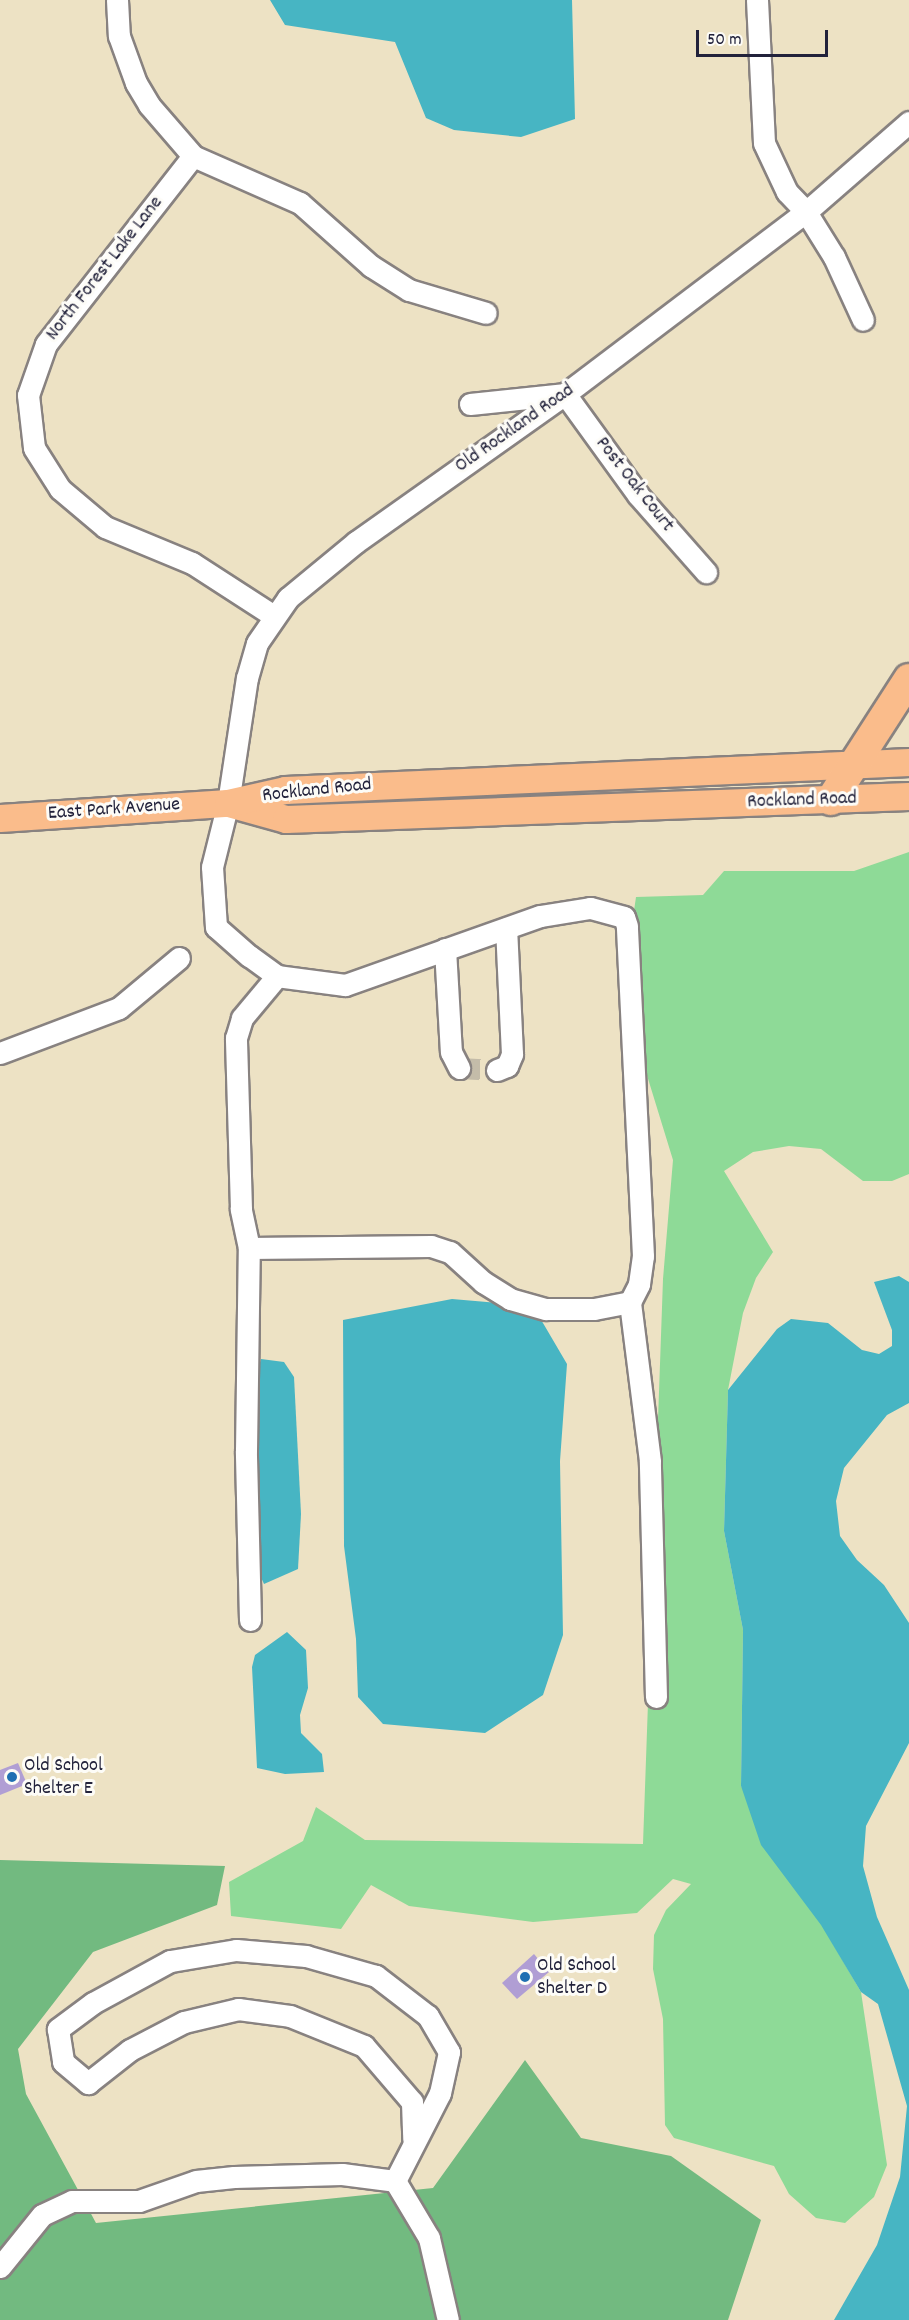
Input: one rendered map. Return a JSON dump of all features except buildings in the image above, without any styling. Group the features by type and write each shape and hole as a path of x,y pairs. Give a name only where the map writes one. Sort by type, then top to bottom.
{"highway":[{"path":"831,800 908,685"}],"main road":[{"name":"Rockland Road","path":"228,803 285,790 909,762"},
{"name":"Rockland Road","path":"228,803 286,819 909,796"},
{"name":"East Park Avenue","path":"0,818 228,803"}],"street":[{"path":"117,0 119,36 136,83 149,105 193,156 300,203 371,266 409,290 486,314"},
{"path":"758,0 764,143 787,192 806,212 834,257 863,320"},
{"name":"Old Rockland Road","path":"277,976 216,927 212,867 228,803 247,678 257,643 274,616 288,598 356,542 565,394 806,212 909,122"},
{"name":"North Forest Lake Lane","path":"193,156 46,344 28,395 34,448 60,489 105,527 192,563 274,616"},
{"path":"470,404 565,394"},
{"name":"Post Oak Court","path":"565,394 638,495 706,572"},
{"path":"250,1620 246,1451 249,1248 241,1209 236,1038 242,1018 277,976 345,985 540,916 590,908 624,917 627,926 643,1256 639,1284 630,1302 650,1461 656,1696"},
{"path":"497,1071 507,1066 512,1054 506,928"},
{"path":"445,949 451,1052 459,1068"},
{"path":"0,1053 119,1008 179,958"},
{"path":"249,1248 431,1246 450,1252 483,1282 510,1299 546,1309 594,1309 630,1302"},
{"path":"395,2181 413,2139 440,2093 448,2052 428,2016 376,1976 306,1956 236,1950 170,1961 93,2003 58,2029 63,2062 88,2083 130,2050 184,2022 238,2009 290,2016 364,2046 412,2102 413,2139"},
{"path":"0,2267 42,2215 72,2201 139,2201 196,2181 234,2177 342,2175 395,2181"},
{"path":"395,2181 429,2238 448,2320"}],"green space":[{"path":"909,852 909,1174 892,1181 863,1181 821,1149 789,1146 753,1152 724,1171 773,1252 756,1278 743,1313 728,1390 724,1531 743,1630 741,1786 861,1992 887,2165 874,2197 845,2223 816,2218 789,2194 774,2166 674,2138 665,2125 663,2019 653,1969 654,1935 666,1910 691,1884 673,1879 637,1913 533,1922 409,1906 371,1885 341,1929 231,1916 229,1882 303,1841 316,1807 365,1840 643,1844 663,1279 673,1160 622,994 636,897 703,895 724,871 854,871"},
{"path":"0,1860 225,1866 217,1905 93,1952 18,2049 26,2094 96,2223 433,2188 525,2060 581,2138 671,2156 761,2220 728,2320 0,2320"}],"water":[{"path":"270,0 572,0 575,119 521,137 454,130 426,118 395,42 285,25"},
{"path":"899,1276 909,1282 909,1403 887,1415 844,1468 836,1501 840,1536 857,1560 884,1585 909,1623 909,1743 866,1826 863,1866 877,1917 909,1990 909,2320 834,2320 877,2245 900,2177 907,2106 878,2004 861,1992 821,1925 761,1845 741,1786 743,1630 724,1531 728,1390 777,1329 791,1319 828,1323 862,1350 879,1354 892,1346 892,1330 874,1282"},
{"path":"452,1299 533,1306 567,1364 560,1461 563,1635 543,1695 485,1733 383,1724 358,1697 356,1639 344,1546 343,1320"},
{"path":"261,1359 284,1362 294,1377 301,1514 298,1569 264,1584 255,1564 255,1380"},
{"path":"287,1632 306,1650 308,1688 300,1715 301,1733 322,1754 324,1772 285,1774 257,1768 252,1667 255,1655"}],"tunnel":[{"path":"459,1068 497,1070"}],"place":[{"name":"Old School Shelter E","path":"12,1777"},
{"name":"Old School Shelter D","path":"525,1977"}]}
